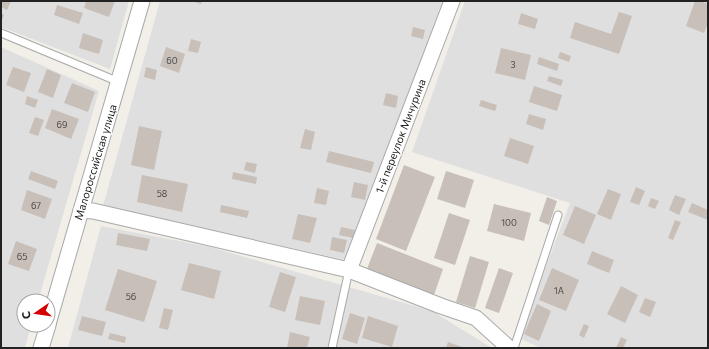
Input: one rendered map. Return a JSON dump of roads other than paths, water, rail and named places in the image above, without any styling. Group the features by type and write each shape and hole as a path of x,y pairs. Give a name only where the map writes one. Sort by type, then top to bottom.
{"street":[{"name":"Малороссийская улица","path":"56,296 142,1"},
{"name":"1-й переулок Мичурина","path":"349,270 452,1"},
{"path":"81,210 93,211 349,270 476,318 509,348"},
{"name":"Малороссийская улица","path":"41,348 45,333"}],"lane":[{"path":"1,33 119,82"},
{"path":"514,348 558,215"},
{"path":"332,348 349,270"}]}
